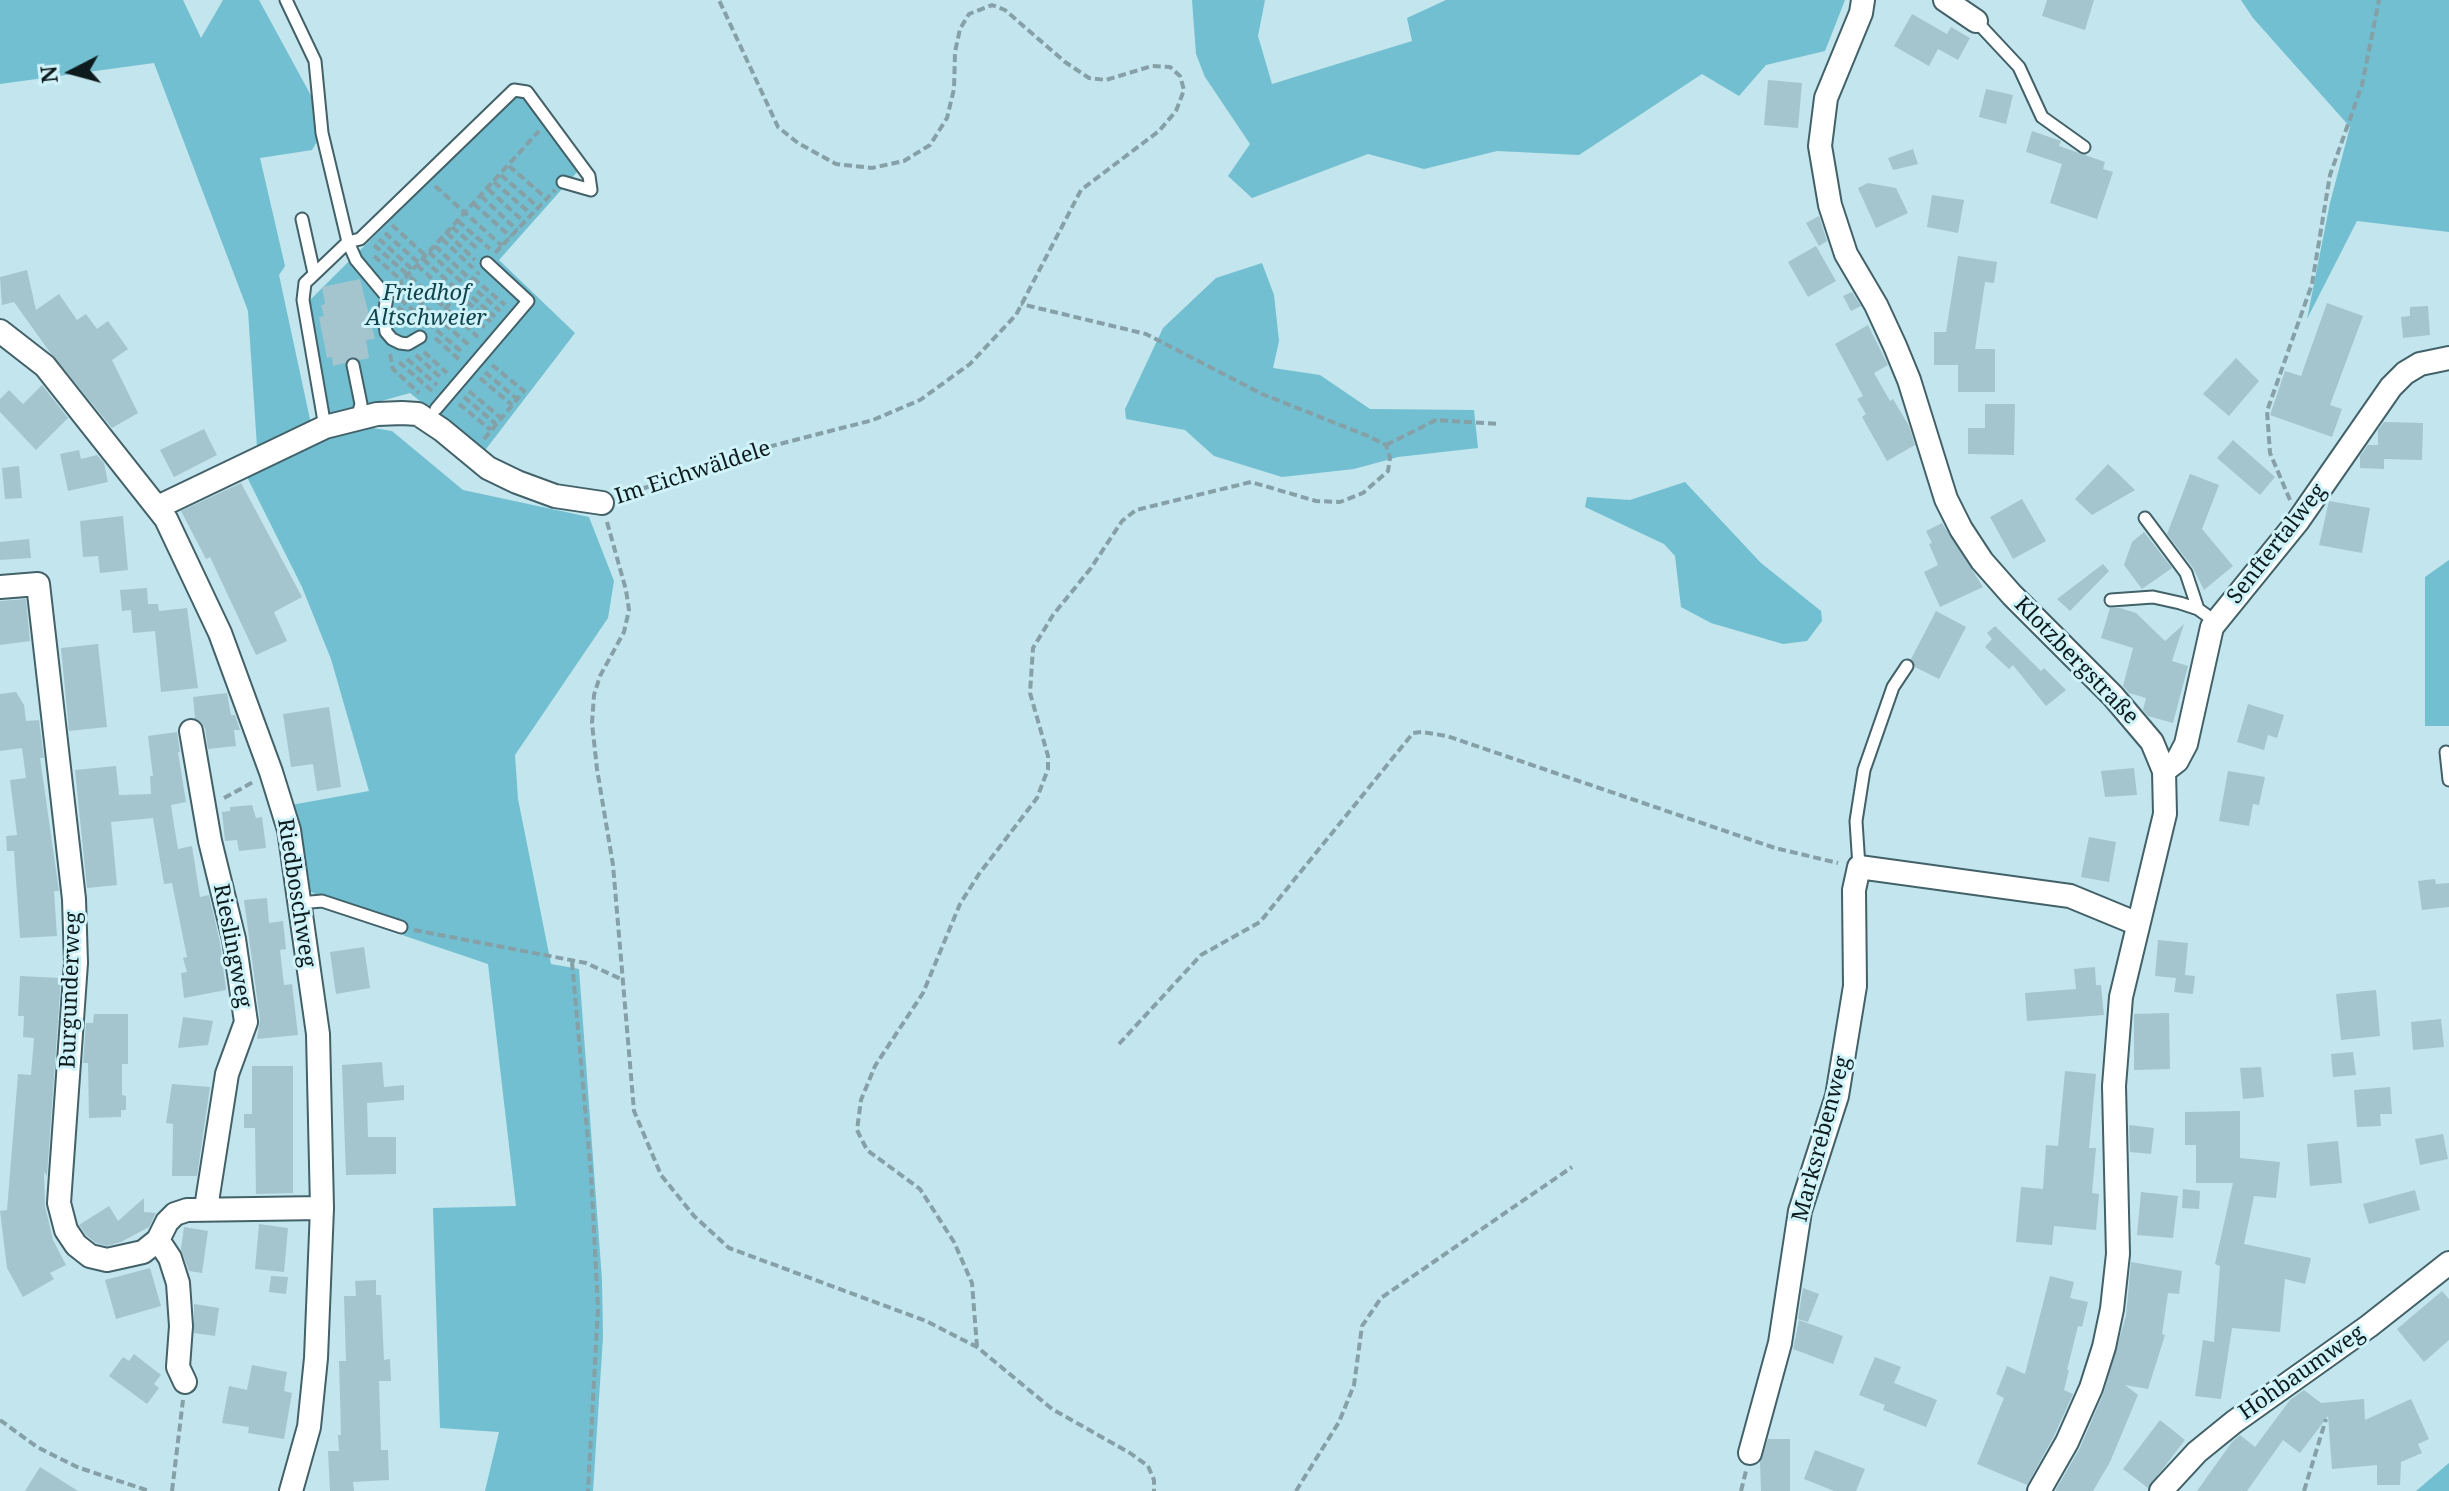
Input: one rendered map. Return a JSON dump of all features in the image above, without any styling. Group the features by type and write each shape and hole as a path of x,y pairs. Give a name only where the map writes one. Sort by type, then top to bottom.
{"street":[{"name":"Klotzbergstraße","path":"1863,0 1861,13 1826,98 1820,146 1830,205 1846,254 1876,305 1895,346 1909,380 1946,499 1961,529 1982,561 2012,595 2113,696 2152,742 2164,771 2165,814 2121,997 2114,1086 2118,1254 2112,1309 2091,1388 2067,1442 2039,1491"},
{"path":"1945,0 1976,21"},
{"name":"Riedboschweg","path":"0,331 45,366 158,507 220,633 289,830 318,1034 322,1208 316,1358 309,1427 291,1491"},
{"name":"Senftertalweg","path":"2164,771 2177,761 2186,744 2212,627 2207,616 2298,521 2391,387 2420,364 2449,358"},
{"name":"Im Eichwäldele","path":"158,507 325,427 377,414 418,414 488,468 555,496 602,503"},
{"name":"Burgunderweg","path":"0,587 38,584 74,899 76,963 59,1203 61,1216 76,1245 90,1256 107,1260 126,1258 143,1252 158,1240 175,1214 206,1208 322,1208"},
{"name":"Rieslingweg","path":"191,731 204,808 234,939 246,1022 227,1074 206,1208"},
{"path":"1859,867 2070,896 2138,924"},
{"name":"Marksrebenweg","path":"1750,1453 1780,1343 1800,1211 1840,1081 1855,986 1854,890 1859,867"},
{"path":"158,1240 170,1258 178,1283 181,1326 178,1367 185,1382"},
{"name":"Hohbaumweg","path":"2161,1491 2197,1452 2234,1422 2369,1326 2449,1263"}],"lane":[{"path":"286,0 315,61 322,133 348,242 356,260 387,297 384,315 386,332 392,339 408,344 420,337"},
{"path":"1976,21 2019,67 2042,117 2084,147"},
{"path":"325,427 303,300 305,283 314,273 348,242 360,239 514,90 527,92 589,176 591,190 563,182"},
{"path":"302,219 314,273"},
{"path":"436,409 528,301 486,259"},
{"path":"353,365 361,404 356,420"},
{"path":"2145,518 2186,573 2207,616"},
{"path":"2111,600 2153,597 2207,616"},
{"path":"1859,867 1856,821 1864,770 1893,687 1907,666"},
{"path":"2446,752 2449,780"},
{"path":"298,903 322,901 401,927"}],"path":[{"name":"Im Eichwäldele","path":"602,503 756,450 873,420 920,400 970,364 1016,315 1081,190 1159,131 1176,111 1184,90 1180,76 1170,67 1152,66 1106,80 1089,78 1065,62 1005,10 992,5 969,14 960,29 955,52 954,89 947,118 930,145 904,161 872,168 836,164 798,143 778,127 719,0"},
{"path":"2298,521 2270,453 2267,411 2312,284 2330,175 2362,85 2379,0"},
{"path":"512,405 392,292 541,129"},
{"path":"509,166 546,198"},
{"path":"501,175 538,207"},
{"path":"424,177 502,246"},
{"path":"494,182 531,214"},
{"path":"488,189 524,222"},
{"path":"481,196 517,230"},
{"path":"474,204 511,237"},
{"path":"458,221 486,259"},
{"path":"402,281 368,251 392,225 421,261"},
{"path":"452,227 486,259"},
{"path":"385,233 503,330"},
{"path":"447,233 486,259"},
{"path":"379,239 466,286 503,330"},
{"path":"442,239 478,272"},
{"path":"374,245 408,275 503,330"},
{"path":"435,246 503,330"},
{"path":"387,297 517,399"},
{"path":"1021,304 1146,334 1262,394 1386,445 1436,420 1498,424"},
{"path":"977,1347 972,1283 954,1242 920,1189 867,1150 857,1130 861,1100 875,1066 923,993 960,904 1037,798 1048,769 1048,756 1030,693 1033,648 1053,615 1091,568 1122,521 1136,510 1251,482 1316,501 1340,502 1363,493 1388,471 1390,458 1386,445"},
{"path":"602,503 629,610 624,632 600,676 594,695 592,723 613,865 634,1111 661,1175 694,1216 729,1248 926,1321 977,1347 1052,1409 1148,1466 1154,1480 1154,1491"},
{"path":"1119,1044 1201,955 1260,922 1413,733 1447,736 1775,848 1859,867"},
{"path":"204,808 271,772"},
{"path":"401,927 586,963 621,979"},
{"path":"572,962 598,1294 598,1347 588,1491"},
{"path":"1296,1491 1339,1422 1354,1385 1362,1326 1381,1298 1572,1167"},
{"path":"172,1491 185,1382"},
{"path":"2304,1491 2326,1419"},
{"path":"0,1420 37,1447 77,1467 149,1491"}],"green space":[{"path":"0,0 183,0 201,38 223,0 259,0 327,125 312,150 260,158 285,266 279,275 311,424 257,447 248,311 154,63 0,84"},
{"path":"1192,0 1265,0 1258,36 1272,84 1412,41 1407,18 1446,0 1845,0 1825,51 1766,65 1739,96 1702,74 1579,155 1497,151 1424,169 1368,154 1252,198 1228,176 1250,144 1205,77 1196,54"},
{"path":"2241,0 2449,0 2449,232 2357,221 2307,319 2330,203 2350,127 2253,18"},
{"name":"Friedhof Altschweier","path":"515,96 526,99 578,171 499,260 575,333 483,453 410,393 327,416 310,300"},
{"path":"1262,263 1274,295 1279,341 1273,368 1320,375 1370,409 1474,410 1478,448 1398,457 1354,469 1282,477 1214,456 1185,430 1126,419 1125,409 1163,328 1216,278"},
{"path":"367,427 392,431 463,490 589,517 614,581 608,618 515,755 518,799 551,964 579,969 602,1280 603,1337 593,1491 485,1491 499,1432 440,1428 433,1208 516,1206 488,964 405,936 309,891 291,805 369,791 331,659 302,587 245,473 336,433"},
{"path":"1685,482 1761,563 1821,611 1822,621 1807,641 1783,644 1711,623 1681,607 1675,556 1664,544 1585,507 1587,497 1630,500"},
{"path":"2449,560 2449,726 2425,726 2425,577"},
{"path":"2449,1463 2449,1491 2416,1491"}],"building":[{"path":"2047,0 2094,0 2085,30 2042,16"},
{"path":"1912,14 1947,34 1951,27 1970,38 1958,60 1938,49 1929,66 1894,46"},
{"path":"1768,80 1802,83 1798,128 1764,125"},
{"path":"1986,89 2013,95 2006,124 1979,117"},
{"path":"2032,131 2061,141 2059,146 2105,162 2103,169 2113,172 2097,219 2050,203 2062,164 2026,152"},
{"path":"1913,149 1918,164 1893,170 1888,158"},
{"path":"1868,183 1896,188 1908,213 1876,228 1858,188"},
{"path":"1932,195 1964,200 1958,233 1927,227"},
{"path":"1819,216 1827,241 1819,246 1806,223"},
{"path":"1816,246 1836,281 1808,297 1788,262"},
{"path":"1958,256 1997,262 1994,283 1985,282 1975,349 1995,349 1995,392 1958,392 1958,365 1934,365 1934,332 1946,332"},
{"path":"27,270 36,310 59,294 77,320 86,314 97,329 108,321 128,349 112,360 138,413 112,428 49,351 14,302 2,305 0,277"},
{"path":"360,279 375,339 366,340 369,358 360,360 351,357 345,363 333,366 332,357 327,358 319,317 324,316 322,287"},
{"path":"1852,292 1861,306 1851,311 1843,296"},
{"path":"2327,303 2363,316 2330,405 2342,409 2332,437 2270,415 2285,371 2301,376"},
{"path":"2428,306 2430,335 2403,338 2401,317 2410,316 2410,307"},
{"path":"1868,325 1888,365 1874,373 1909,426 1915,445 1887,461 1862,417 1866,414 1857,399 1863,396 1835,344"},
{"path":"2236,358 2259,381 2229,416 2203,394"},
{"path":"42,385 68,418 36,450 0,412 0,399 9,390 23,404"},
{"path":"1985,404 2015,404 2014,455 1968,454 1968,428 1985,428"},
{"path":"2384,422 2423,423 2422,460 2384,459 2384,469 2360,468 2360,456 2368,445 2378,445 2378,430"},
{"path":"204,429 217,455 174,477 160,450"},
{"path":"2233,440 2275,477 2260,495 2217,458"},
{"path":"79,450 81,459 97,455 104,463 108,482 68,491 60,454"},
{"path":"2108,464 2135,490 2092,515 2075,499"},
{"path":"19,466 22,498 5,499 2,468"},
{"path":"2190,474 2219,485 2202,529 2233,566 2204,590 2193,568 2167,534"},
{"path":"241,483 302,597 274,612 287,641 256,655 210,557 206,559 181,511"},
{"path":"2022,499 2046,541 2013,559 1990,517"},
{"path":"2329,501 2370,508 2362,553 2319,545"},
{"path":"123,516 128,570 100,573 98,556 83,557 80,521"},
{"path":"1942,523 1983,587 1940,607 1924,572 1938,565 1926,531"},
{"path":"2144,532 2172,568 2142,589 2124,565 2132,542"},
{"path":"29,539 31,558 0,560 0,542"},
{"path":"2103,564 2109,571 2070,611 2057,599"},
{"path":"147,588 148,604 158,604 159,611 187,608 198,688 161,692 155,631 133,633 131,610 122,611 120,590"},
{"path":"26,599 30,641 0,645 0,601"},
{"path":"2110,608 2136,613 2165,641 2184,624 2172,661 2188,666 2173,723 2148,716 2143,710 2146,698 2129,693 2123,686 2133,648 2101,638"},
{"path":"1936,611 1966,627 1939,679 1915,667 1911,659"},
{"path":"1995,626 2041,671 2044,668 2066,690 2046,706 2013,665 2009,669 1985,647 1992,639 1987,633"},
{"path":"98,644 107,727 69,731 61,648"},
{"path":"16,692 24,705 26,721 39,720 44,758 40,758 59,891 54,891 57,936 20,938 14,851 7,851 6,836 17,835 10,780 26,778 22,748 0,751 0,694"},
{"path":"227,693 231,715 235,715 240,730 234,730 236,746 208,749 205,728 195,718 193,697"},
{"path":"2248,704 2284,715 2277,738 2268,735 2264,750 2237,742"},
{"path":"329,707 341,787 317,791 313,764 291,767 283,714"},
{"path":"177,732 186,802 171,805 178,849 192,846 200,897 209,895 220,942 226,990 184,998 181,973 187,972 183,958 187,957 172,883 164,884 153,818 111,822 117,885 87,888 75,770 116,766 119,795 151,794 150,776 153,776 148,736"},
{"path":"2134,768 2137,795 2105,797 2101,771"},
{"path":"2228,771 2265,777 2259,805 2253,804 2249,826 2219,821"},
{"path":"252,805 256,818 262,817 266,848 239,851 237,840 225,841 222,812 230,811 230,807"},
{"path":"2089,837 2116,842 2109,882 2081,877"},
{"path":"2435,879 2436,884 2449,883 2449,907 2422,910 2418,881"},
{"path":"267,898 269,923 283,921 286,949 280,950 284,985 292,984 298,1035 257,1039 260,1020 244,900"},
{"path":"2158,940 2188,943 2185,975 2195,976 2193,994 2174,992 2176,978 2155,976"},
{"path":"364,947 370,988 336,994 330,952"},
{"path":"2095,967 2096,985 2101,985 2104,1015 2027,1021 2025,993 2076,989 2074,969"},
{"path":"20,976 61,978 47,1176 44,1172 45,1206 53,1240 66,1265 50,1273 54,1279 23,1297 7,1268 0,1211 7,1210 18,1074 31,1075 34,1038 23,1037 24,1016 18,1016"},
{"path":"2376,990 2380,1036 2341,1040 2336,994"},
{"path":"2169,1013 2170,1069 2134,1070 2134,1014"},
{"path":"94,1014 128,1014 128,1064 122,1064 122,1095 126,1096 126,1110 121,1110 121,1117 89,1118 88,1063 83,1063 86,1023 93,1023"},
{"path":"183,1017 213,1021 208,1045 178,1048"},
{"path":"2441,1019 2444,1047 2413,1050 2411,1022"},
{"path":"2353,1052 2356,1075 2333,1077 2331,1054"},
{"path":"382,1062 384,1087 404,1085 404,1100 367,1103 368,1137 396,1137 396,1174 346,1175 342,1065"},
{"path":"252,1066 293,1066 293,1193 256,1194 255,1128 244,1128 244,1114 252,1114"},
{"path":"2261,1067 2264,1097 2243,1099 2240,1068"},
{"path":"2065,1071 2096,1074 2089,1148 2096,1148 2092,1193 2099,1194 2096,1230 2054,1226 2052,1245 2016,1242 2021,1187 2043,1189 2046,1145 2058,1146"},
{"path":"172,1084 210,1087 197,1176 172,1176 173,1124 166,1123"},
{"path":"2390,1087 2392,1114 2380,1114 2381,1126 2357,1127 2354,1090"},
{"path":"2240,1111 2240,1158 2280,1162 2276,1198 2254,1196 2244,1244 2311,1258 2305,1284 2285,1279 2280,1332 2232,1328 2221,1399 2195,1396 2203,1340 2214,1342 2220,1266 2215,1264 2233,1183 2196,1183 2196,1145 2185,1145 2185,1112"},
{"path":"2129,1125 2154,1128 2151,1154 2130,1152"},
{"path":"2443,1134 2448,1159 2420,1165 2415,1139"},
{"path":"2338,1141 2342,1183 2310,1186 2307,1144"},
{"path":"2183,1189 2200,1191 2199,1209 2182,1208"},
{"path":"2415,1190 2420,1210 2369,1224 2363,1204"},
{"path":"2141,1192 2178,1196 2173,1238 2137,1235"},
{"path":"144,1198 144,1212 156,1213 149,1227 121,1242 107,1246 96,1243 79,1225 109,1206 118,1221"},
{"path":"259,1224 288,1228 284,1272 255,1269"},
{"path":"184,1227 208,1231 202,1273 189,1271 181,1249"},
{"path":"2131,1262 2182,1271 2179,1294 2168,1293 2162,1334 2165,1335 2148,1389 2125,1385 2138,1395 2110,1462 2093,1491 2055,1491 2080,1448 2104,1392 2126,1316"},
{"path":"150,1268 161,1306 116,1319 105,1280"},
{"path":"271,1276 288,1277 286,1294 269,1292"},
{"path":"2050,1276 2074,1282 2070,1298 2088,1302 2082,1327 2078,1326 2067,1370 2064,1390 2073,1394 2027,1485 1977,1464 2004,1398 1996,1394 2007,1366 2025,1374"},
{"path":"376,1280 376,1295 381,1295 384,1360 390,1359 391,1381 379,1381 381,1450 388,1450 389,1480 353,1482 354,1491 330,1491 328,1451 339,1451 338,1435 341,1435 339,1361 346,1361 344,1296 356,1296 355,1281"},
{"path":"1803,1288 1819,1294 1808,1322 1798,1319"},
{"path":"2442,1291 2449,1299 2449,1340 2424,1362 2397,1329"},
{"path":"194,1304 219,1308 215,1336 194,1333"},
{"path":"1799,1320 1843,1336 1833,1364 1793,1349"},
{"path":"134,1354 161,1375 154,1384 159,1388 147,1404 109,1376 123,1357 129,1361"},
{"path":"1875,1357 1901,1367 1894,1383 1937,1400 1926,1427 1883,1410 1885,1405 1859,1395"},
{"path":"252,1365 287,1372 284,1391 292,1393 284,1439 248,1433 249,1427 222,1423 229,1386 247,1390"},
{"path":"2304,1390 2321,1403 2364,1399 2365,1420 2411,1399 2429,1439 2418,1444 2422,1453 2401,1462 2400,1485 2377,1485 2377,1465 2332,1469 2328,1416 2300,1453 2283,1440 2247,1491 2197,1491 2232,1442 2240,1435 2255,1447 2290,1400"},
{"path":"2160,1420 2185,1440 2148,1488 2123,1469"},
{"path":"1768,1439 1790,1439 1790,1491 1761,1491 1760,1462"},
{"path":"1815,1450 1865,1469 1856,1491 1834,1491 1804,1479"},
{"path":"40,1467 78,1491 25,1491"}]}
